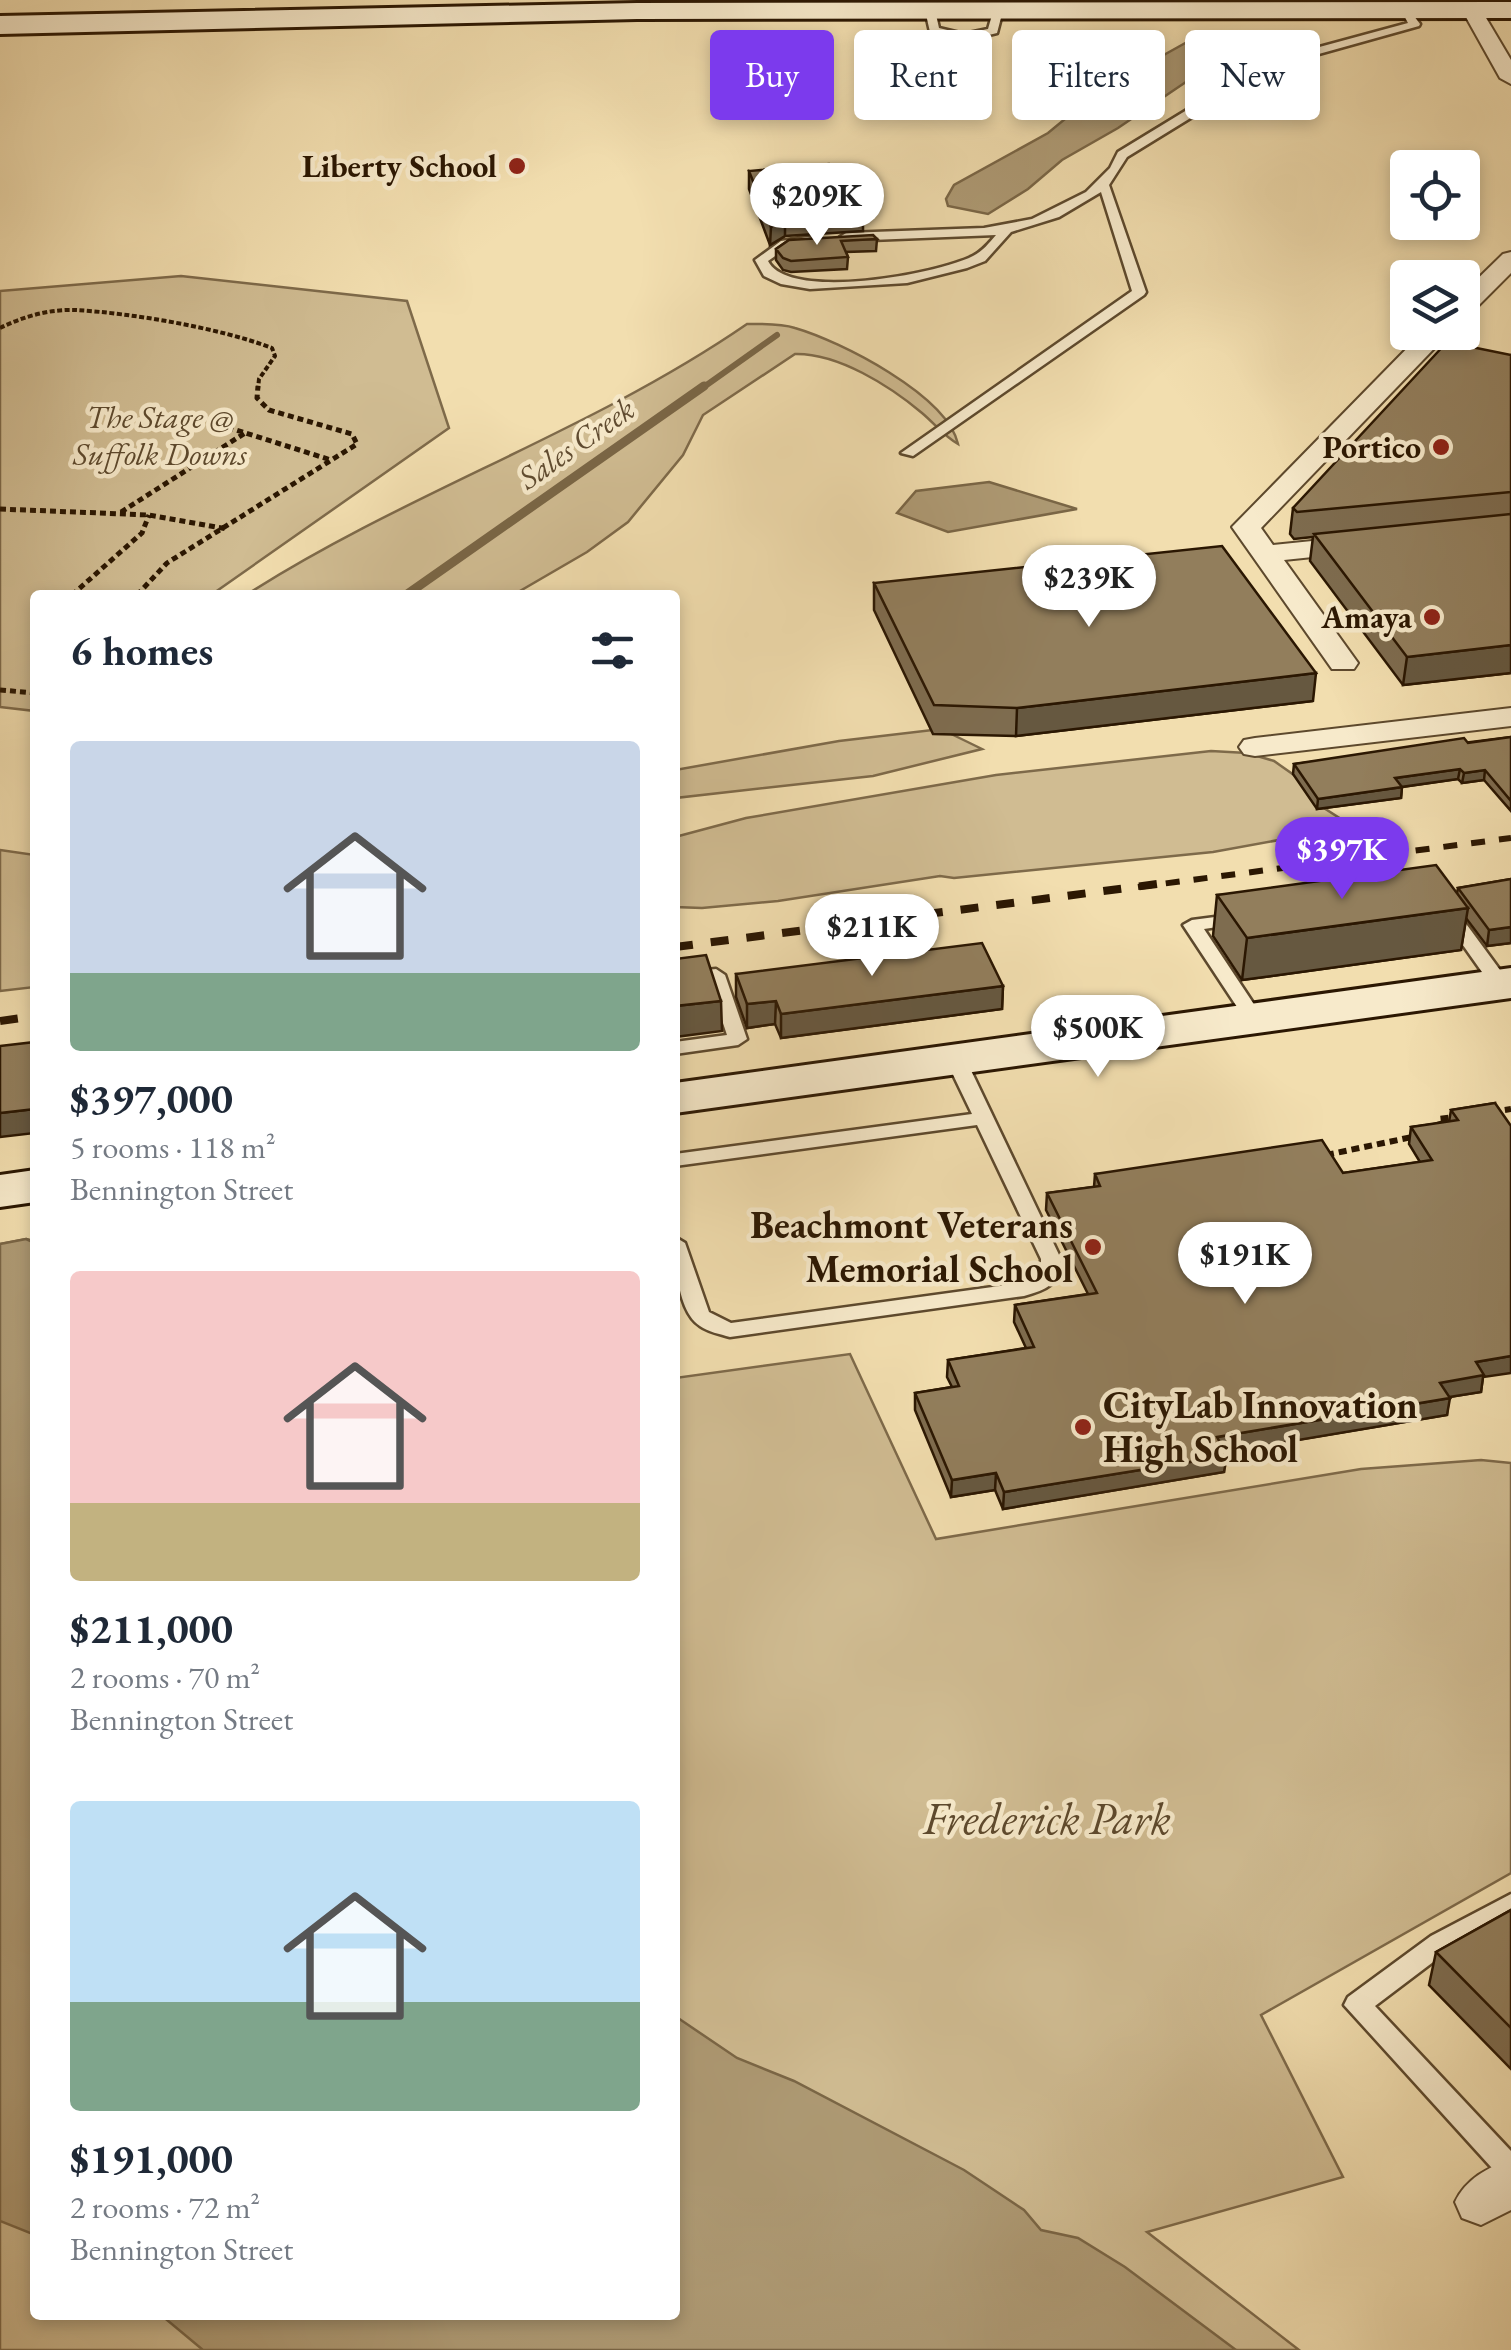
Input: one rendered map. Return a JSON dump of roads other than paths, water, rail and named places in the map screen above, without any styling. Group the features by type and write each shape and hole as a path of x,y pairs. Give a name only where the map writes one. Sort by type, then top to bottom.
{"street":[{"path":"0,26 676,5 930,10 1511,10"},
{"path":"1472,10 1511,78"},
{"path":"1480,290 1511,259"},
{"path":"1343,663 1246,527 1420,350"},
{"path":"1449,350 1458,355"},
{"path":"1264,554 1397,541"},
{"path":"1255,746 1511,717"},
{"path":"680,1097 1506,984"},
{"path":"0,1191 30,1187"}],"lane":[{"path":"836,238 1006,230 1077,203 1105,187 1119,170 1122,155 1238,81 1294,58 1376,40 1415,24 1404,10"},
{"path":"908,453 1138,292 1105,187"},
{"path":"819,240 785,244 769,251 761,260 770,274 795,283 860,284 939,274 982,257 1006,230"},
{"path":"1434,894 1506,984"},
{"path":"1254,1018 1192,925 1267,916"},
{"path":"680,979 716,975 738,1039 680,1047"},
{"path":"680,1257 700,1315 709,1324 730,1330 1038,1285 1050,1273 1050,1259 956,1060"},
{"path":"680,1159 983,1118"},
{"path":"1501,2185 1357,2005 1440,1944 1511,1904"}],"waterway":[{"name":"Sales Creek","path":"701,389 777,335"},
{"name":"Sales Creek","path":"413,590 704,386"}],"railway":[{"path":"1138,887 1511,838"},
{"path":"680,946 1157,884"},
{"path":"0,1021 30,1017"}],"place":[{"name":"Liberty School","path":"517,166"},
{"name":"Portico","path":"1441,447"},
{"name":"Amaya","path":"1432,617"},
{"name":"Beachmont Veterans Memorial School","path":"1093,1247"},
{"name":"CityLab Innovation High School","path":"1083,1427"}],"park label":[{"name":"The Stage @ Suffolk Downs","path":"160,436"},
{"name":"Frederick Park","path":"1047,1818"}]}
